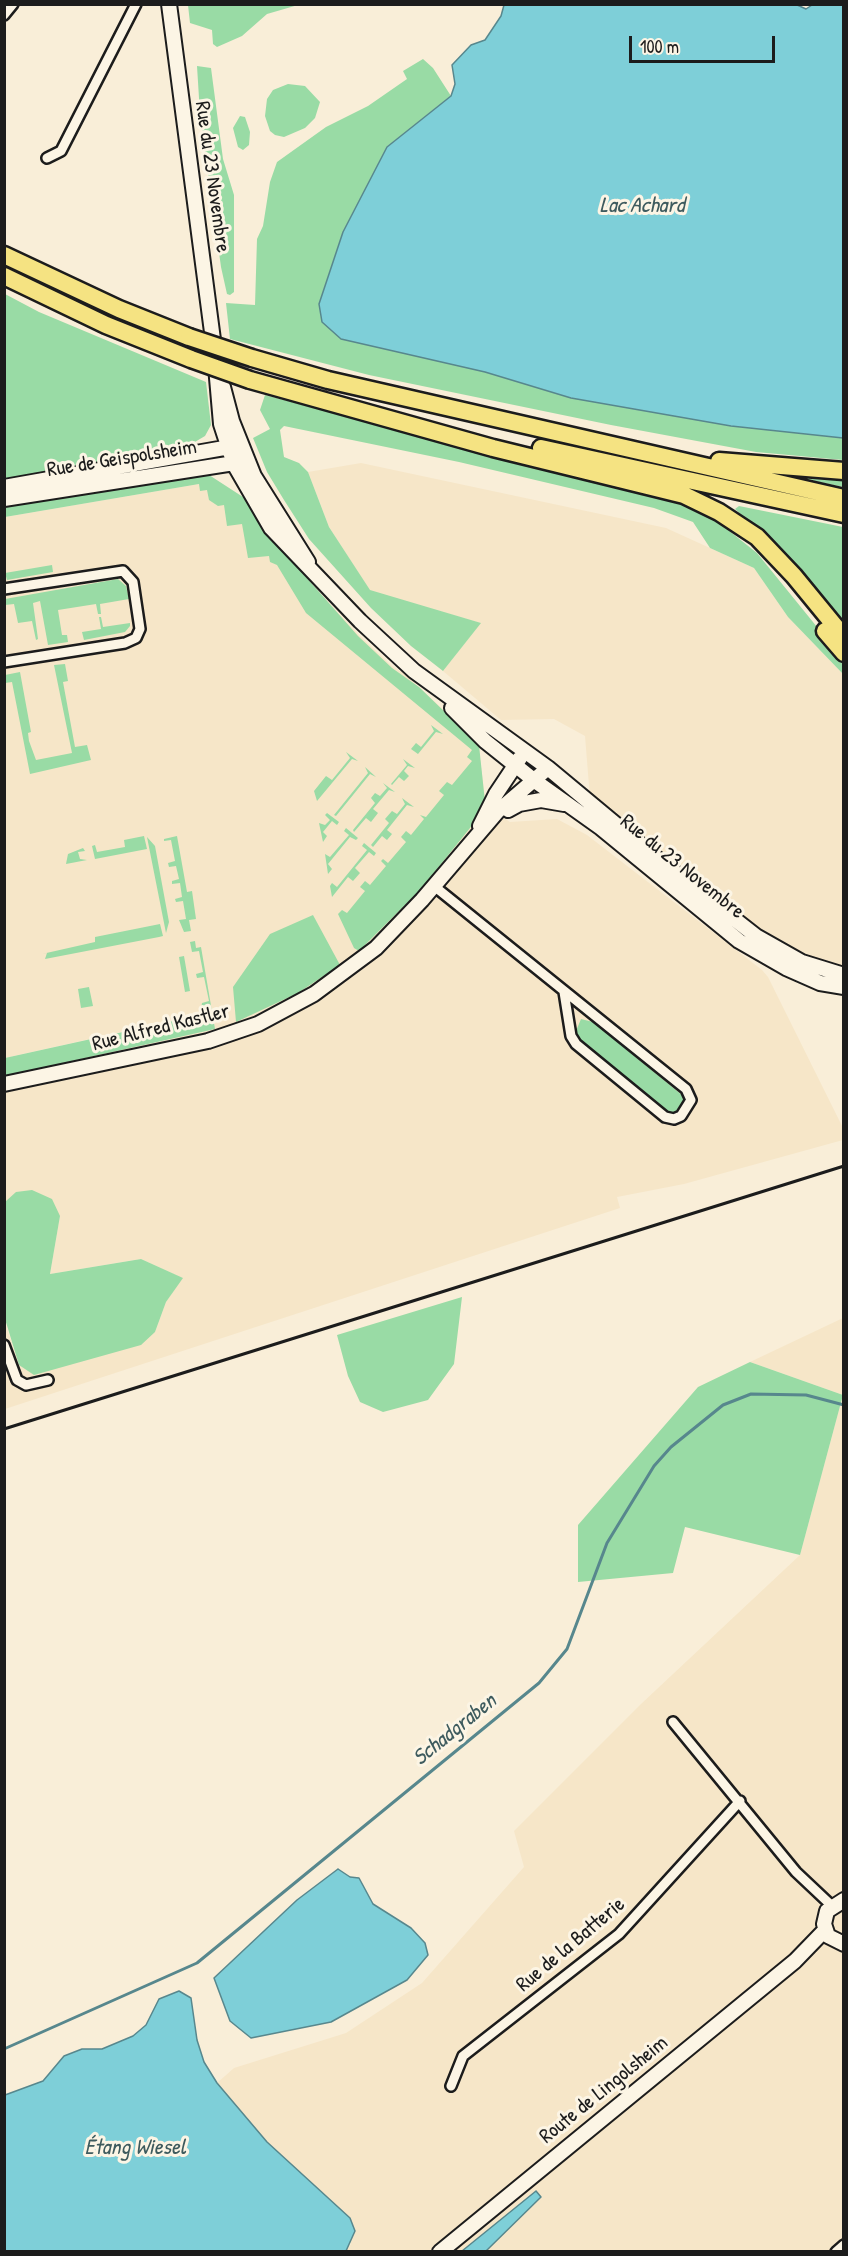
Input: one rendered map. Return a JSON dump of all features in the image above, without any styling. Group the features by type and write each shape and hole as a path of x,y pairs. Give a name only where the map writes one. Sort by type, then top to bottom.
{"highway":[{"path":"4,255 99,301 189,337 252,358 328,380 843,498"},
{"path":"4,276 97,321 250,380 402,420 493,448 684,495 744,529 770,549 843,637"},
{"path":"402,420 467,431 843,514"},
{"path":"695,465 711,459 843,471"},
{"path":"744,529 843,653"}],"main road":[{"name":"Rue du 23 Novembre","path":"169,4 215,355 219,409 270,528 290,551 311,567 360,621 498,751 535,781 601,828 739,941 786,968 820,983 843,987"},
{"name":"Rue de Geispolsheim","path":"4,487 234,446"},
{"name":"Rue de Geispolsheim","path":"4,500 177,470 240,462"},
{"name":"Rue du 23 Novembre","path":"414,670 548,768 578,795 756,936 802,962 843,975"},
{"name":"Rue Alfred Kastler","path":"474,839 514,764 525,752"},
{"name":"Rue Alfred Kastler","path":"4,1084 184,1048 266,1020 314,994 355,965 389,935 498,812 548,768"},
{"path":"491,821 519,804 541,800 567,805"},
{"path":"834,1938 824,1917 837,1903"},
{"name":"Route de Lingolsheim","path":"440,2252 795,1961 834,1938"}],"street":[{"path":"4,15 13,4"},
{"path":"47,158 61,151 136,4"},
{"path":"4,589 123,571 133,582 140,629 136,638 125,643 4,662"},
{"path":"434,886 686,1089 691,1100 681,1116 674,1119 665,1117 576,1044 571,1036 564,993"},
{"path":"4,1345 16,1380 26,1385 48,1380"},
{"path":"672,1722 740,1801 796,1872 837,1903"},
{"name":"Rue de la Batterie","path":"451,2086 463,2056 620,1934 740,1801"},
{"path":"836,2252 843,2245"}],"shaded area":[{"path":"361,463 666,528 754,568 788,617 843,674 843,984 804,968 590,798 585,736 554,719 501,720 443,671 480,623 370,591 329,527 308,472"},
{"path":"199,484 271,540 359,635 478,742 486,806 510,822 557,819 587,835 762,970 768,977 843,1128 843,1140 684,1184 617,1197 620,1208 5,1409 4,1319 19,1365 155,1332 166,1302 182,1278 141,1259 50,1274 60,1216 5,1202 5,1076 214,1029 211,1012 5,1058 5,517","holes":["313,915 322,935 233,988 244,973"]},
{"path":"843,1318 843,1395 750,1362"},
{"path":"843,1395 843,2251 346,2251 351,2244 217,2083 234,2068 346,2033 422,1983 524,1867 514,1831 641,1704 800,1555"}],"green space":[{"path":"188,4 298,5 267,14 242,36 217,47 213,44 212,30 190,23"},
{"path":"423,59 433,68 451,96 387,147 343,232 319,304 341,339 485,372 571,398 731,426 843,438 843,460 756,452 611,425 369,375 230,339 226,303 255,305 257,239 263,226 270,182 277,162 326,127 368,106 407,79 403,71"},
{"path":"197,66 211,68 223,159 234,195 234,292 230,295 227,294 221,267 200,114"},
{"path":"288,84 305,86 320,102 315,118 305,128 284,137 270,131 265,116 267,99 273,90"},
{"path":"240,116 245,117 250,132 249,145 243,150 238,147 233,128"},
{"path":"5,294 39,312 206,382 211,425 205,436 183,449 5,481"},
{"path":"265,395 693,507 713,518 757,553 843,659 843,674 788,617 754,568 710,548 693,522 654,508 459,462 284,426 280,430 284,457 299,463 308,472 329,527 370,590 481,623 443,671 411,646 371,608 309,539 267,472 253,438 270,429 260,410"},
{"path":"206,473 243,497 268,534 358,636 392,668 419,687 479,745 485,802 470,828 421,889 359,951 354,948 338,914 342,910 347,913 365,891 360,887 365,881 370,885 386,866 381,861 383,859 388,863 406,842 401,837 406,831 411,835 424,819 420,815 426,817 444,795 439,791 447,782 452,785 472,761 467,757 472,750 306,613 277,565 270,562 269,556 248,558 242,524 227,526 224,505 218,506 209,500 207,490 200,491 199,484 5,517 5,505"},
{"path":"791,473 843,476 843,487 791,476"},
{"path":"739,506 843,527 843,624 790,559 735,509"},
{"path":"52,565 53,572 7,580 5,573"},
{"path":"118,579 126,586 129,599 100,604 101,614 98,614 96,604 58,610 62,635 67,635 68,642 48,645 40,601 33,603 38,639 36,640 32,621 18,623 14,604 5,605 5,599"},
{"path":"99,617 101,617 103,627 130,623 130,626 125,632 84,640 82,632 101,629"},
{"path":"65,664 68,681 63,682 75,747 87,745 91,760 30,774 12,682 5,683 5,675 20,672 31,732 28,733 29,741 36,760 72,753 54,665"},
{"path":"431,725 443,734 436,732 418,754 411,749 416,743 421,747 434,731"},
{"path":"346,752 358,761 352,759 317,801 314,791 326,776 332,780 350,758"},
{"path":"403,759 415,768 408,766 404,771 409,776 404,781 399,777 392,785 407,765"},
{"path":"365,767 376,777 370,774 336,816 334,815 368,773"},
{"path":"383,783 395,792 389,790 373,809 378,813 371,822 366,818 354,832 353,830 375,803 371,798 375,793 380,796 387,788"},
{"path":"402,798 414,807 407,805 387,830 392,834 387,840 382,836 373,847 371,845 389,823 385,819 392,811 397,814 405,804"},
{"path":"327,813 339,822 337,825 332,821 323,832 327,836 323,842 319,823 325,825 330,820 325,815"},
{"path":"346,828 358,838 356,840 350,837 328,864 332,869 328,874 325,854 330,857 349,835 344,831"},
{"path":"144,836 147,849 95,859 92,846 95,845 97,852 125,847 124,840"},
{"path":"177,836 187,892 192,891 196,919 189,920 191,931 184,932 179,920 186,919 183,901 176,902 175,899 182,897 180,883 172,884 172,881 179,879 176,866 169,867 168,863 175,861 171,840 164,841 164,839"},
{"path":"147,837 155,846 169,922 166,933"},
{"path":"364,843 376,853 374,856 369,852 355,868 360,873 353,881 348,877 332,897 330,886 332,883 337,887 367,850 362,846"},
{"path":"83,848 85,851 78,852 80,859 87,860 66,864 68,854"},
{"path":"313,915 340,965 298,993 236,1022 233,987 270,934"},
{"path":"160,924 163,936 45,959 47,953 42,954 95,942 95,937"},
{"path":"195,941 196,948 201,947 215,1029 5,1076 5,1058 209,1013 208,1008 201,1009 202,1003 209,1001 204,977 197,978 196,974 203,972 199,951 192,952 190,942"},
{"path":"184,956 190,991 185,992 179,957"},
{"path":"89,987 93,1006 81,1008 78,989"},
{"path":"581,1019 593,1022 682,1095 684,1104 680,1110 673,1113 666,1111 580,1042 576,1031"},
{"path":"32,1190 52,1199 60,1216 50,1274 141,1259 183,1278 166,1302 155,1332 141,1345 34,1375 19,1365 5,1319 5,1202 16,1192"},
{"path":"462,1297 454,1364 428,1400 383,1412 360,1402 348,1376 337,1335"},
{"path":"750,1362 843,1395 800,1555 685,1527 673,1573 578,1582 578,1525 698,1387"}],"water":[{"name":"Lac Achard","path":"795,4 806,9 812,5 843,5 843,438 731,426 571,398 485,372 341,339 322,322 319,304 343,232 387,147 451,96 455,84 452,65 471,45 485,40 501,16 504,5"},
{"path":"338,1869 350,1877 359,1878 373,1904 411,1928 425,1943 428,1955 407,1980 331,2022 251,2038 230,2021 214,1978 297,1900"},
{"name":"Étang Wiesel","path":"179,1991 191,1998 197,2040 204,2062 217,2083 267,2142 350,2218 355,2231 346,2251 5,2251 5,2095 43,2081 64,2056 82,2049 102,2049 133,2036 146,2025 159,1999"},
{"path":"536,2191 541,2197 486,2251 462,2251"}],"waterway":[{"name":"Schadgraben","path":"4,2049 197,1963 539,1683 567,1649 607,1543 654,1466 671,1447 723,1405 751,1394 806,1395 844,1405"}],"railway":[{"path":"4,1429 844,1166"}]}
